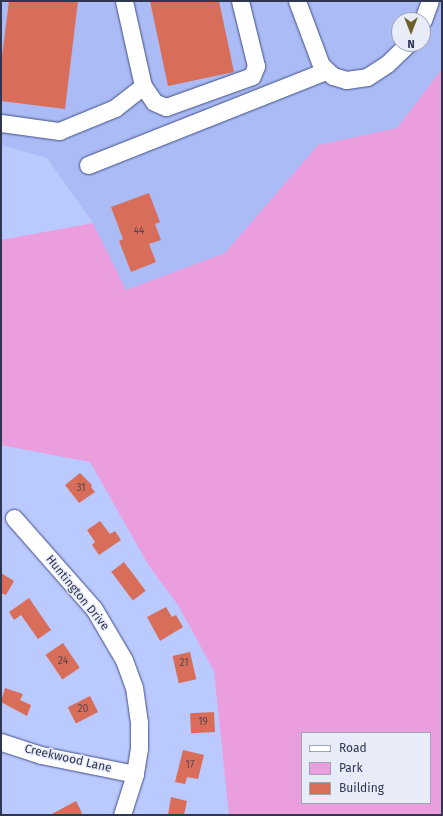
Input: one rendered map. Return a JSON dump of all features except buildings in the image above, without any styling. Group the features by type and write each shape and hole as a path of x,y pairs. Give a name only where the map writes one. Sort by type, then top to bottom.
{"street":[{"path":"124,1 143,86 154,102 166,107 252,76 256,66 240,1"},
{"path":"297,1 323,68 346,80 367,76 387,64 400,52"},
{"path":"426,12 430,1"},
{"path":"88,165 323,68"},
{"path":"1,123 59,131 115,108 143,86"},
{"name":"Huntington Drive","path":"14,518 94,609 124,660 134,687 139,722 135,774 122,815"},
{"name":"Creekwood Lane","path":"1,742 41,755 135,774"}],"shaded area":[{"path":"1,1 442,1 442,69 397,128 318,145 225,253 126,290 93,223 47,158 1,145"}],"green space":[{"path":"442,69 442,815 229,815 214,671 178,605 149,566 90,462 1,445 1,240 93,223 126,290 225,253 318,145 397,128"}]}
